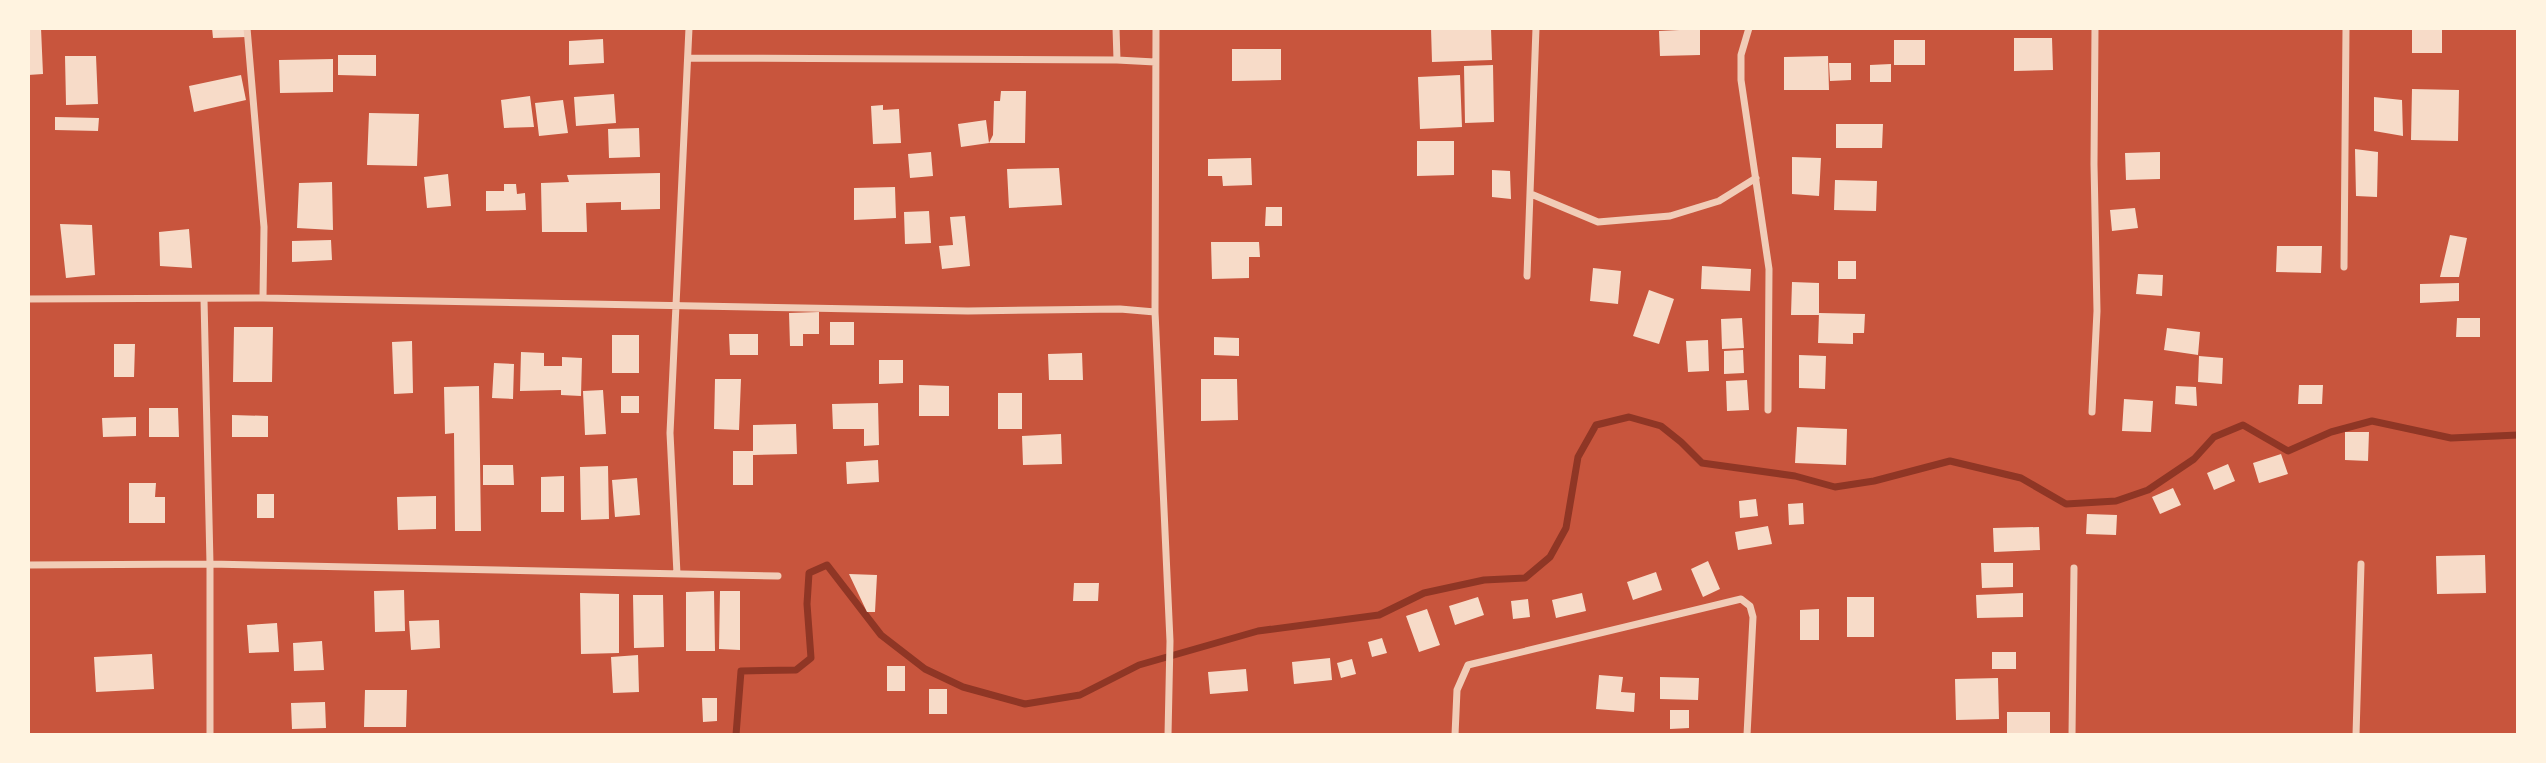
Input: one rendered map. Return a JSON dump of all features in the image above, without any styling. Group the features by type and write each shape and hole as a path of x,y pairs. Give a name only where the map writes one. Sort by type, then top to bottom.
{"street":[{"path":"247,28 264,227 264,298"},
{"path":"677,573 670,433 689,28"},
{"path":"1116,28 1116,60"},
{"path":"1156,28 1155,312 1170,641 1168,735"},
{"path":"1527,276 1536,28"},
{"path":"1749,28 1741,55 1741,80 1769,269 1768,410"},
{"path":"2092,412 2097,311 2095,28"},
{"path":"2344,267 2346,28"},
{"path":"688,58 1155,62"},
{"path":"1531,194 1598,222 1670,216 1719,201 1756,178"},
{"path":"28,299 264,298 676,307 968,311 1120,309 1155,312"},
{"path":"204,299 210,735"},
{"path":"28,565 209,564 778,576"},
{"path":"2356,735 2361,564"},
{"path":"2072,735 2074,568"},
{"path":"1455,735 1457,690 1468,665 1741,598 1750,606 1753,617 1747,735"}],"building":[{"path":"28,28 41,28 43,74 28,75"},
{"path":"212,28 246,28 246,37 213,38"},
{"path":"1431,28 1491,28 1492,60 1432,62"},
{"path":"2412,28 2442,28 2442,53 2412,53"},
{"path":"1700,29 1700,55 1660,56 1659,31"},
{"path":"2014,38 2052,38 2053,70 2014,71"},
{"path":"603,39 604,63 569,65 569,41"},
{"path":"1894,40 1925,40 1925,65 1894,65"},
{"path":"1232,49 1281,49 1281,80 1232,81"},
{"path":"338,55 376,55 376,76 338,75"},
{"path":"65,56 96,56 98,104 66,105"},
{"path":"1828,56 1829,90 1784,90 1784,57"},
{"path":"333,59 333,92 280,93 279,60"},
{"path":"1829,63 1851,63 1851,80 1830,81"},
{"path":"1891,64 1891,82 1870,82 1870,65"},
{"path":"1493,65 1494,122 1465,123 1464,66"},
{"path":"241,75 246,100 194,112 189,86"},
{"path":"1460,75 1462,127 1420,129 1418,77"},
{"path":"2412,89 2459,90 2458,141 2411,140"},
{"path":"1001,91 1026,91 1025,143 989,143 993,135 994,101 1000,101"},
{"path":"614,94 616,123 576,126 574,97"},
{"path":"530,96 534,127 504,128 501,100"},
{"path":"2374,97 2402,100 2403,136 2374,131"},
{"path":"563,100 568,133 539,136 535,103"},
{"path":"883,105 883,110 899,109 901,143 873,144 871,106"},
{"path":"369,113 419,114 417,166 367,165"},
{"path":"55,117 99,118 98,131 55,130"},
{"path":"986,120 989,143 961,147 958,124"},
{"path":"1836,124 1883,124 1882,148 1836,148"},
{"path":"639,128 640,157 609,158 608,129"},
{"path":"1417,141 1454,141 1454,175 1417,176"},
{"path":"2355,149 2378,152 2377,197 2356,196"},
{"path":"931,152 933,176 910,178 908,154"},
{"path":"2160,152 2160,179 2126,180 2125,153"},
{"path":"1792,157 1821,158 1819,196 1792,194"},
{"path":"1251,158 1252,185 1223,186 1222,176 1208,176 1208,159"},
{"path":"1059,168 1062,205 1009,208 1007,169"},
{"path":"1492,170 1510,171 1511,199 1492,197"},
{"path":"660,173 660,209 621,210 621,202 586,203 587,232 542,232 541,183 569,182 567,175"},
{"path":"448,174 451,206 427,208 424,177"},
{"path":"1835,180 1877,181 1876,211 1834,210"},
{"path":"332,182 333,230 297,228 299,183"},
{"path":"504,184 516,184 517,194 525,193 526,210 486,211 486,191 504,191"},
{"path":"895,187 896,218 854,220 854,188"},
{"path":"1266,207 1282,207 1282,226 1265,226"},
{"path":"2135,208 2138,228 2112,231 2110,210"},
{"path":"929,211 931,243 905,244 904,212"},
{"path":"965,216 970,266 942,269 939,246 953,245 950,217"},
{"path":"60,224 92,225 95,275 66,278"},
{"path":"189,229 192,268 160,266 159,232"},
{"path":"2450,235 2467,238 2459,277 2440,277"},
{"path":"331,240 332,260 292,262 292,241"},
{"path":"1211,242 1259,242 1260,257 1249,257 1249,278 1212,279"},
{"path":"2277,246 2322,246 2321,273 2276,272"},
{"path":"1838,261 1856,261 1856,279 1838,279"},
{"path":"1702,266 1751,269 1750,291 1701,289"},
{"path":"1593,268 1621,271 1618,304 1590,301"},
{"path":"2138,274 2163,275 2162,296 2136,294"},
{"path":"1792,282 1819,283 1819,315 1791,315"},
{"path":"2459,283 2459,301 2420,303 2420,284"},
{"path":"1649,290 1674,299 1659,344 1633,336"},
{"path":"819,312 819,334 803,334 803,346 790,346 789,313"},
{"path":"1819,313 1865,314 1864,333 1853,333 1853,344 1818,343"},
{"path":"1742,318 1744,348 1722,349 1721,319"},
{"path":"2457,318 2480,318 2480,337 2456,337"},
{"path":"830,322 854,322 854,345 830,345"},
{"path":"234,327 273,327 272,382 233,382"},
{"path":"2167,328 2200,332 2198,355 2164,350"},
{"path":"729,334 758,334 758,355 730,355"},
{"path":"612,335 639,335 639,373 612,373"},
{"path":"1214,337 1239,338 1239,356 1214,355"},
{"path":"1708,340 1709,371 1688,372 1686,341"},
{"path":"412,341 413,393 394,394 392,342"},
{"path":"114,344 135,344 134,377 114,377"},
{"path":"1743,350 1744,373 1724,374 1724,351"},
{"path":"521,352 544,353 544,366 562,366 562,357 582,358 581,396 561,395 561,390 520,391"},
{"path":"1082,353 1083,380 1049,380 1048,354"},
{"path":"1799,355 1826,356 1825,389 1799,388"},
{"path":"2199,356 2223,358 2222,384 2198,382"},
{"path":"879,360 903,360 903,383 879,384"},
{"path":"494,363 514,364 513,399 492,398"},
{"path":"715,379 741,379 739,430 714,429"},
{"path":"1201,379 1237,379 1238,420 1201,421"},
{"path":"1747,380 1749,410 1727,411 1726,381"},
{"path":"919,385 949,386 949,416 919,416"},
{"path":"2299,385 2323,385 2322,404 2298,404"},
{"path":"479,386 481,531 455,531 454,433 445,434 444,387"},
{"path":"2176,386 2196,387 2197,406 2175,404"},
{"path":"603,390 606,434 585,435 583,391"},
{"path":"998,393 1022,393 1022,429 998,429"},
{"path":"621,396 639,396 639,413 621,413"},
{"path":"2124,399 2153,401 2151,432 2122,431"},
{"path":"878,403 879,445 864,446 864,429 833,429 832,404"},
{"path":"149,408 178,408 179,437 149,437"},
{"path":"232,415 268,416 268,437 232,437"},
{"path":"136,417 136,436 103,437 102,418"},
{"path":"796,424 797,454 753,455 753,485 733,485 733,451 753,451 753,425"},
{"path":"1797,427 1847,429 1846,465 1795,463"},
{"path":"2345,432 2369,432 2368,461 2345,460"},
{"path":"1061,434 1062,464 1023,465 1022,436"},
{"path":"2281,454 2288,474 2259,483 2253,463"},
{"path":"878,460 879,482 847,484 846,462"},
{"path":"2228,464 2235,481 2214,490 2207,473"},
{"path":"483,465 513,465 514,485 483,485"},
{"path":"608,466 609,519 581,520 580,467"},
{"path":"564,476 564,512 541,512 541,477"},
{"path":"637,478 640,515 615,517 612,480"},
{"path":"129,483 156,483 155,497 165,497 165,523 129,523"},
{"path":"2173,488 2181,505 2160,514 2152,497"},
{"path":"257,494 274,494 274,518 257,518"},
{"path":"436,496 436,529 398,530 397,497"},
{"path":"1756,499 1758,516 1740,518 1739,501"},
{"path":"1803,503 1804,524 1789,525 1788,504"},
{"path":"2087,514 2117,515 2116,535 2086,534"},
{"path":"1768,526 1772,544 1738,550 1735,532"},
{"path":"2039,527 2040,550 1994,552 1993,528"},
{"path":"2485,555 2486,593 2437,594 2436,556"},
{"path":"1708,561 1720,589 1703,597 1691,569"},
{"path":"1981,563 2013,563 2013,587 1982,588"},
{"path":"1656,572 1662,590 1633,600 1627,582"},
{"path":"849,574 877,575 875,612 867,612"},
{"path":"1074,583 1099,583 1098,601 1073,601"},
{"path":"404,590 405,631 375,632 374,591"},
{"path":"714,591 715,651 686,651 686,592"},
{"path":"720,591 740,591 740,650 719,649"},
{"path":"580,593 619,594 619,653 581,654"},
{"path":"1582,593 1586,611 1556,618 1552,600"},
{"path":"2023,593 2023,617 1977,618 1976,595"},
{"path":"633,595 663,595 664,647 634,648"},
{"path":"1478,597 1484,615 1455,625 1449,606"},
{"path":"1847,597 1874,597 1874,637 1847,637"},
{"path":"1528,599 1530,617 1513,619 1511,601"},
{"path":"1427,609 1440,645 1419,652 1406,616"},
{"path":"1819,609 1819,640 1800,640 1800,610"},
{"path":"439,620 440,648 411,650 409,621"},
{"path":"277,623 279,652 249,653 247,625"},
{"path":"1382,638 1387,653 1372,657 1368,642"},
{"path":"322,641 324,670 294,671 293,643"},
{"path":"1992,652 2016,652 2016,669 1992,669"},
{"path":"152,654 154,689 96,692 94,657"},
{"path":"638,655 639,692 613,693 611,657"},
{"path":"1330,658 1332,680 1294,684 1292,662"},
{"path":"1352,659 1356,674 1341,678 1337,663"},
{"path":"887,666 905,666 905,691 887,691"},
{"path":"1246,669 1248,691 1210,694 1208,672"},
{"path":"1599,675 1623,677 1621,692 1635,693 1634,712 1596,709"},
{"path":"1660,677 1699,678 1698,700 1660,699"},
{"path":"1998,678 1999,719 1956,720 1955,679"},
{"path":"929,689 947,689 947,714 929,714"},
{"path":"365,690 407,690 406,727 364,727"},
{"path":"702,698 717,698 717,721 703,722"},
{"path":"325,702 326,728 292,729 291,703"},
{"path":"1670,710 1689,710 1689,728 1670,729"},
{"path":"2007,712 2050,712 2050,735 2007,735"}],"waterway":[{"path":"736,735 741,671 796,670 811,658 807,604 809,573 827,565 881,635 925,669 963,687 1025,704 1080,695 1139,665 1258,631 1379,615 1424,593 1484,580 1525,578 1550,557 1566,528 1578,457 1596,425 1629,417 1661,426 1702,463 1795,476 1835,487 1874,481 1950,461 2021,478 2066,504 2116,501 2148,490 2194,459 2214,437 2243,425 2288,451 2331,432 2372,421 2451,438 2518,435"}]}
